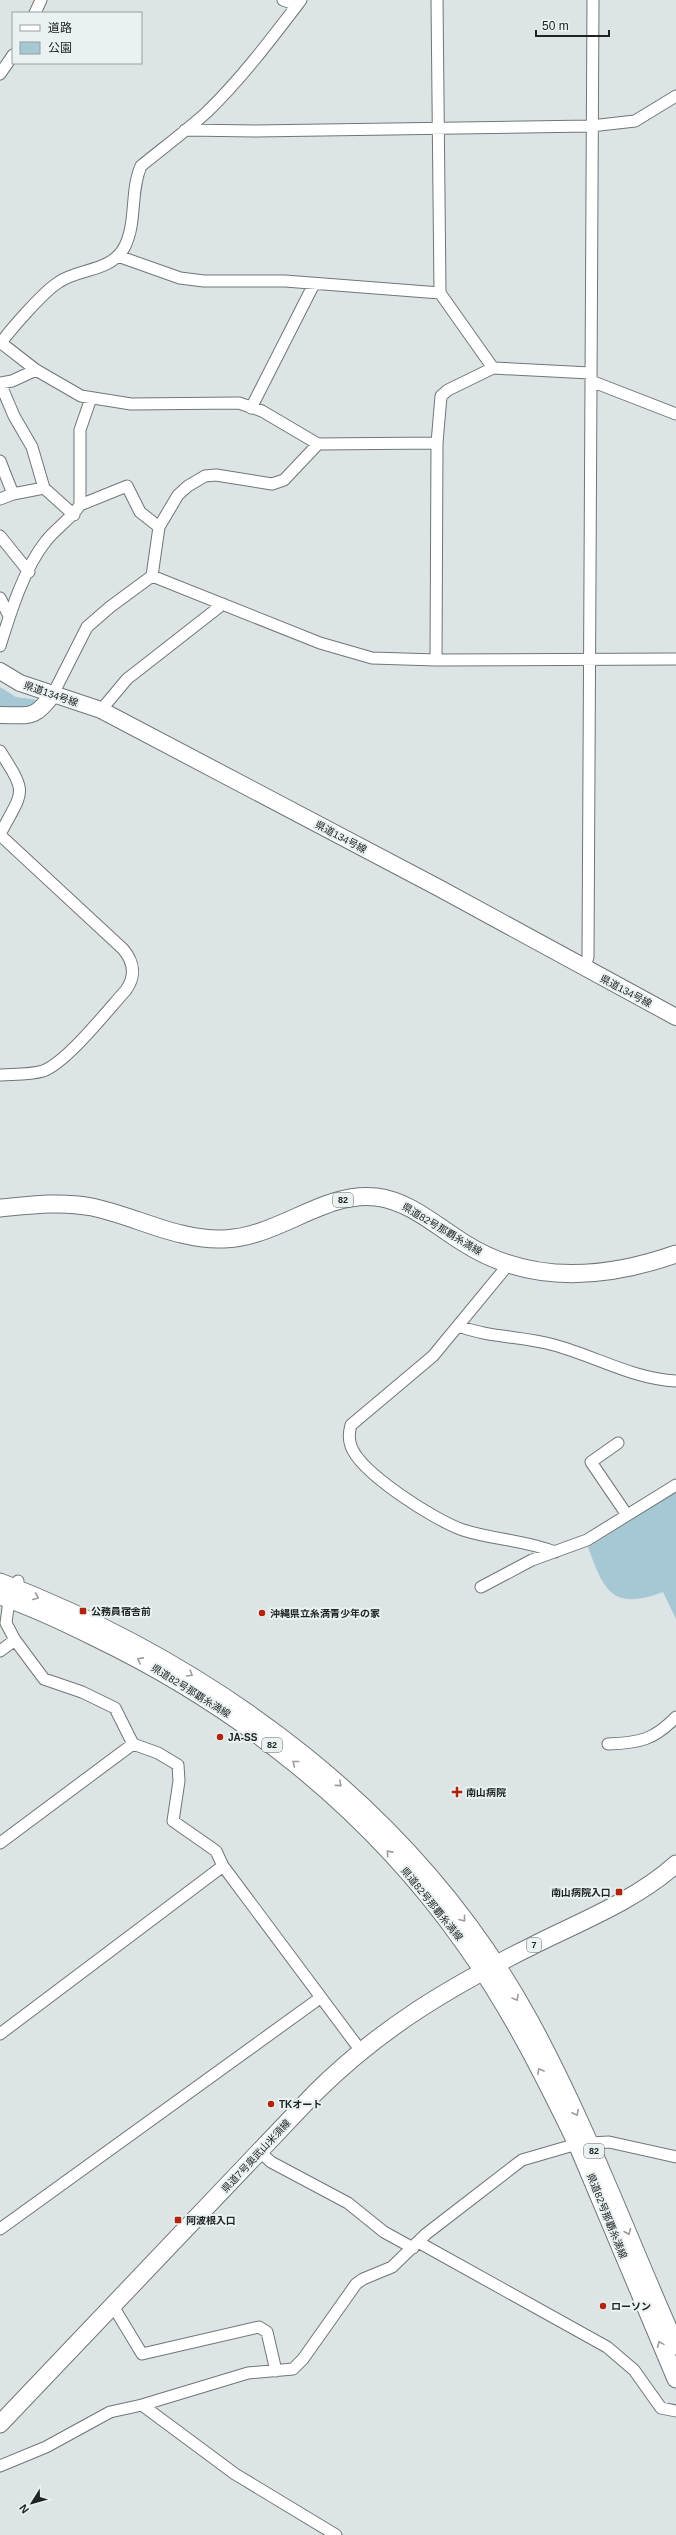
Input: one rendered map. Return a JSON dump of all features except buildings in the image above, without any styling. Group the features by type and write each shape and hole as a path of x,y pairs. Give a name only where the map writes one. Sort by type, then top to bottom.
{"main road":[{"name":"県道134号線","path":"0,671 20,683 101,710 426,882 676,1017"},
{"path":"0,715 35,714 53,694"},
{"name":"県道82号那覇糸満線","path":"0,1208 52,1203 84,1206 191,1236 223,1239 257,1235 332,1203 349,1198 377,1197 416,1211 469,1246 508,1265 553,1274 594,1274 632,1268 676,1254"},
{"name":"県道82号那覇糸満線","path":"9,1589 81,1631 147,1664 218,1706 284,1754 338,1801 387,1850 425,1893 489,1967 542,2074 584,2143 676,2346"},
{"name":"県道7号奥武山米須線","path":"0,2424 314,2094 361,2051 426,2003 489,1967 640,1890 676,1864"},
{"name":"県道82号那覇糸満線","path":"584,2143 676,2379"}],"street":[{"path":"35,12 41,0"},
{"path":"283,0 299,3 274,36 223,95 185,130 141,166 136,178 129,233 124,247 118,256 104,265 59,281 0,343 36,370 73,392 92,398 131,404 224,402 251,408 318,444 437,443"},
{"path":"437,0 440,293 493,368"},
{"path":"584,968 588,957 591,659 590,377 593,0"},
{"path":"0,74 12,56"},
{"path":"185,130 439,130 591,126 635,121 676,96"},
{"path":"118,256 180,278 192,280 258,282 285,281 440,293"},
{"path":"251,408 314,284"},
{"path":"436,660 437,443 441,396 448,390 493,368 590,377 676,414"},
{"path":"36,370 12,381 0,383 14,416 32,447 44,488 77,510"},
{"path":"77,510 80,430 92,398"},
{"path":"53,694 87,627 110,607 152,576 159,527 178,495 188,486 205,476 216,475 272,484 284,480 318,444"},
{"path":"0,461 13,494"},
{"path":"0,646 10,616 29,572 46,541 77,510 127,486 140,512 159,527"},
{"path":"0,499 13,494 44,488"},
{"path":"0,536 29,572"},
{"path":"152,576 320,644 372,658 436,660 676,659"},
{"path":"0,598 10,616"},
{"path":"101,710 126,680 223,604"},
{"path":"0,751 18,781 20,793 0,834 123,949 132,962 133,970 130,984 126,990 59,1060 43,1070 0,1075"},
{"path":"508,1265 459,1326 419,1368 352,1425 349,1435 351,1446 364,1466 374,1475 447,1524 492,1538 535,1544 555,1552"},
{"path":"459,1326 488,1335 555,1345 646,1377 676,1381"},
{"path":"618,1444 591,1462 627,1515"},
{"path":"481,1586 517,1566 587,1540 676,1485"},
{"path":"9,1589 6,1623 15,1640 44,1679 82,1692 115,1708 133,1744 158,1753 178,1765 179,1781 173,1821 216,1851 223,1866 361,2051"},
{"path":"0,1651 15,1640"},
{"path":"608,1744 634,1744 652,1737 676,1717"},
{"path":"0,1843 133,1744"},
{"path":"0,2034 223,1866"},
{"path":"0,2229 320,1998"},
{"path":"0,2466 46,2447 110,2412 142,2405 248,2373 293,2369 299,2364 356,2284 377,2272 392,2268 415,2245 522,2160 584,2143 609,2142 676,2157"},
{"path":"260,2152 271,2162 348,2203 384,2232 415,2245 607,2347 634,2370 661,2408 676,2411"},
{"path":"113,2306 142,2354 259,2327 267,2332 276,2371"},
{"path":"142,2405 235,2474 336,2535"}],"green space":[{"path":"0,687 16,697 39,700 34,709 0,709"},
{"path":"676,1492 676,1619 663,1592 632,1599 621,1598 612,1593 605,1586 599,1575 588,1547"}],"place":[{"name":"公務員宿舎前","path":"83,1611"},
{"name":"沖縄県立糸満青少年の家","path":"262,1613"},
{"name":"JA-SS","path":"220,1737"},
{"name":"南山病院","path":"457,1792"},
{"name":"南山病院入口","path":"619,1892"},
{"name":"TKオート","path":"271,2104"},
{"name":"阿波根入口","path":"178,2220"},
{"name":"ローソン","path":"603,2306"}]}
